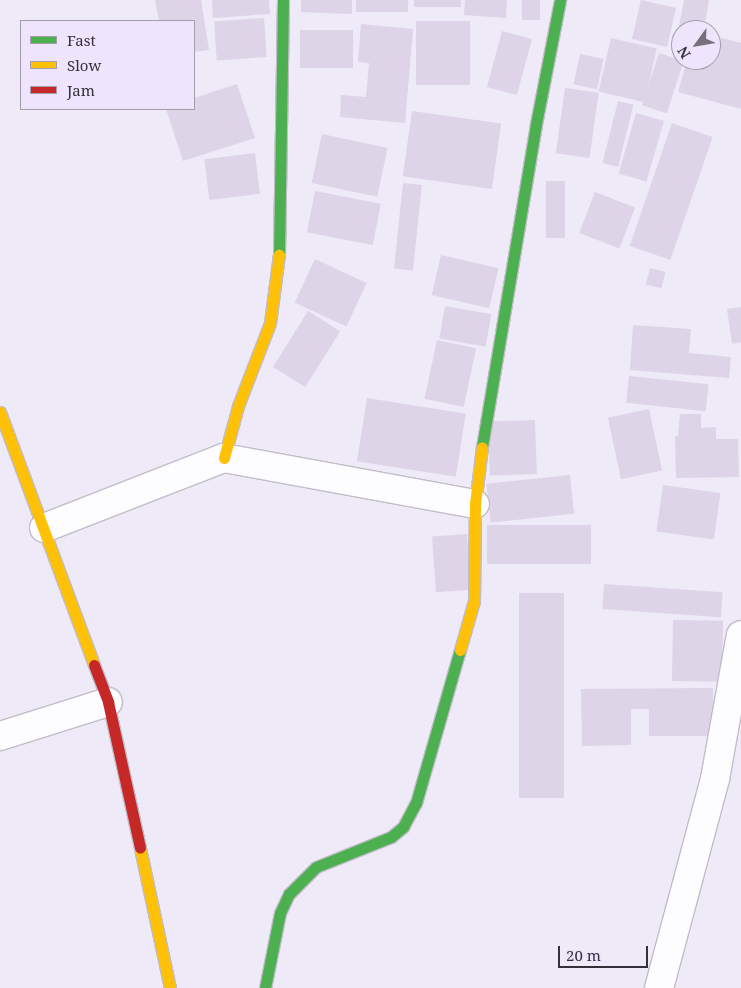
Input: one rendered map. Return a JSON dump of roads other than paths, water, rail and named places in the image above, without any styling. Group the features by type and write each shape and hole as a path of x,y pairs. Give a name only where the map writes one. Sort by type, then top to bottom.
{"street":[{"path":"224,458 238,406 270,323 279,258 284,47 282,0"},
{"path":"265,988 280,913 289,894 316,867 391,837 403,827 416,803 474,601 475,504 489,401 536,124 560,0"},
{"path":"0,412 108,702 170,988"},
{"path":"44,528 224,458 475,504"},
{"path":"660,988 716,779 741,635"},
{"path":"0,736 108,702"}]}
